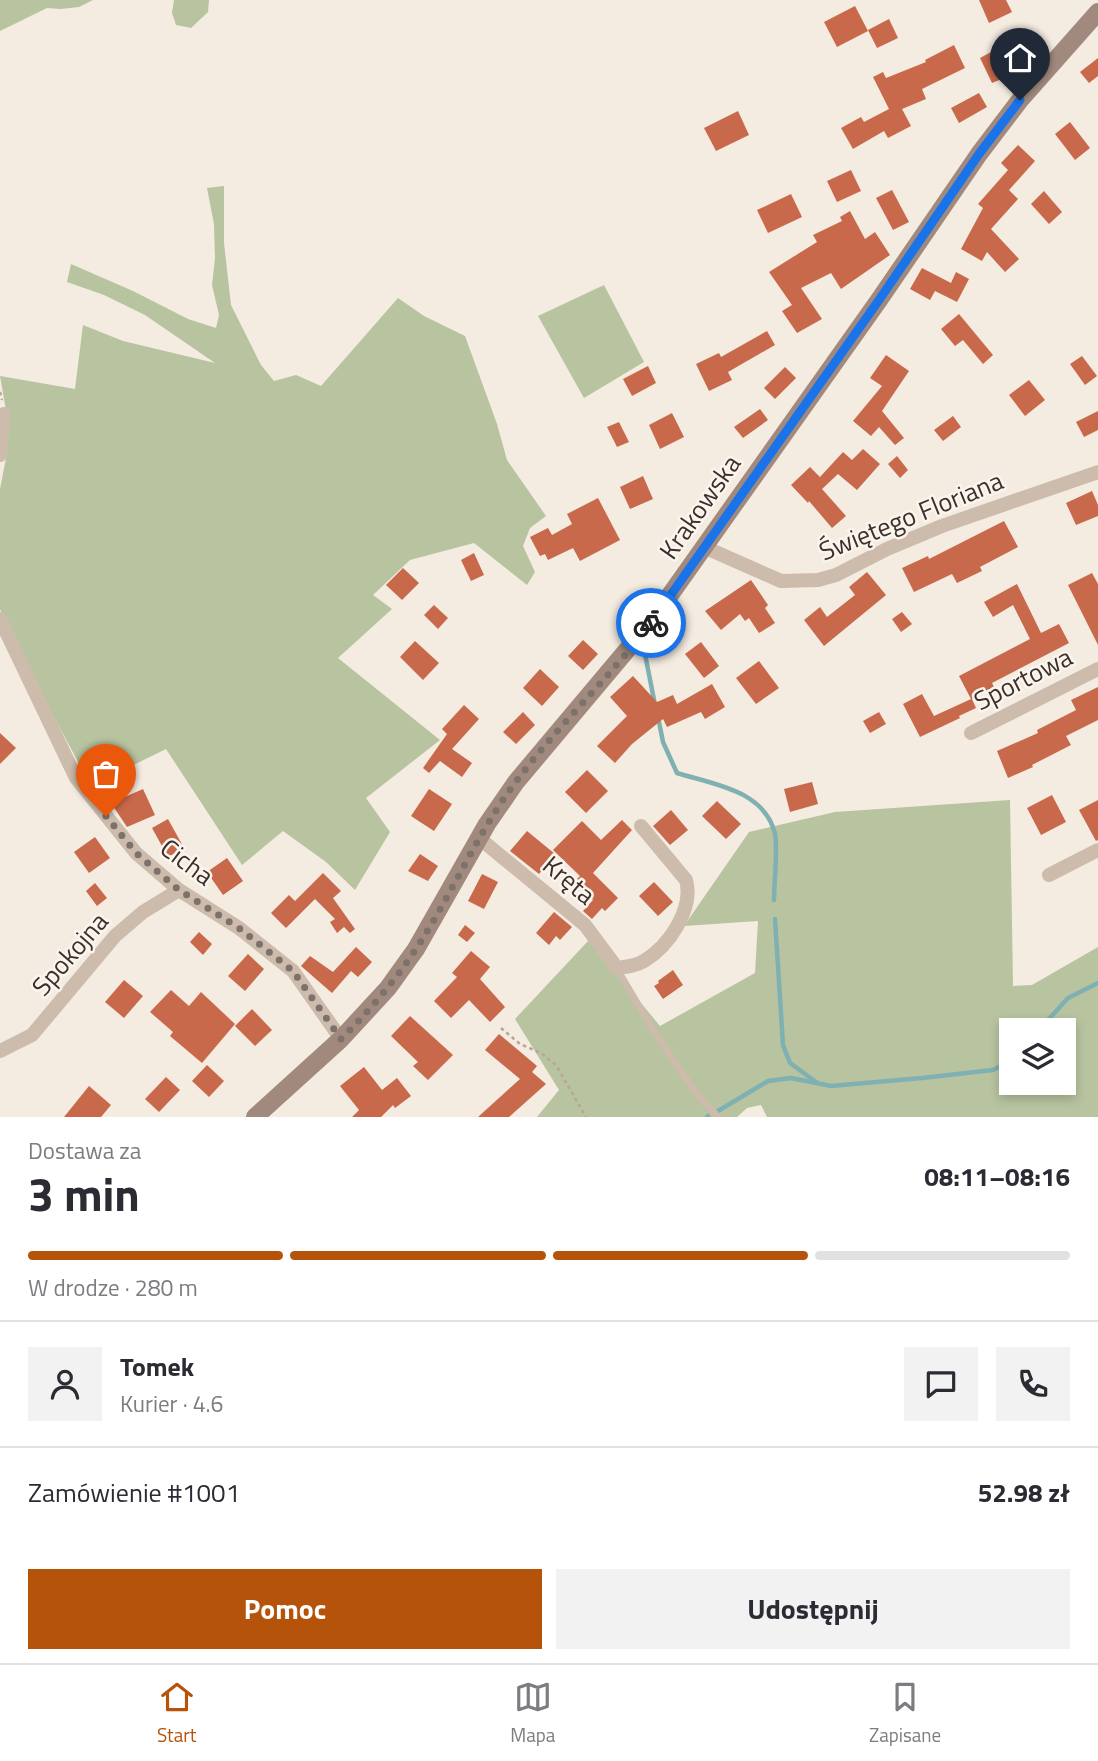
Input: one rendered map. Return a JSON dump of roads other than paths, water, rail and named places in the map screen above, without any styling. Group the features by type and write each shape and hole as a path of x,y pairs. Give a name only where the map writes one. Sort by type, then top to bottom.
{"street":[{"name":"Krakowska","path":"255,1117 374,1006 409,960 479,838 522,774 636,642 986,144 1027,92 1098,12"},
{"path":"0,455 4,414"},
{"name":"Świętego Floriana","path":"704,547 781,581 818,580 836,575 887,548 942,526 1098,472"},
{"name":"Cicha","path":"0,620 76,778 136,853 179,890 239,928 293,971 341,1039"},
{"name":"Sportowa","path":"971,733 1098,669"},
{"path":"617,968 643,962 655,953 682,917 689,890 686,880 640,826"},
{"name":"Kręta","path":"479,838 585,925 617,968"},
{"path":"1049,875 1098,850"},
{"name":"Spokojna","path":"0,1051 32,1035 116,936 143,912 179,890"}],"lane":[{"name":"Kręta","path":"617,968 653,1030 690,1085 705,1106 718,1117"}],"waterway":[{"path":"645,654 655,705"},
{"path":"658,717 663,742 677,773 735,791 760,807 769,819 776,841 774,900"},
{"path":"775,919 783,1045 790,1063 816,1082"},
{"path":"1050,1018 1068,998 1098,983"},
{"path":"718,1111 768,1081 791,1078 831,1086 993,1070 999,1067"}]}
